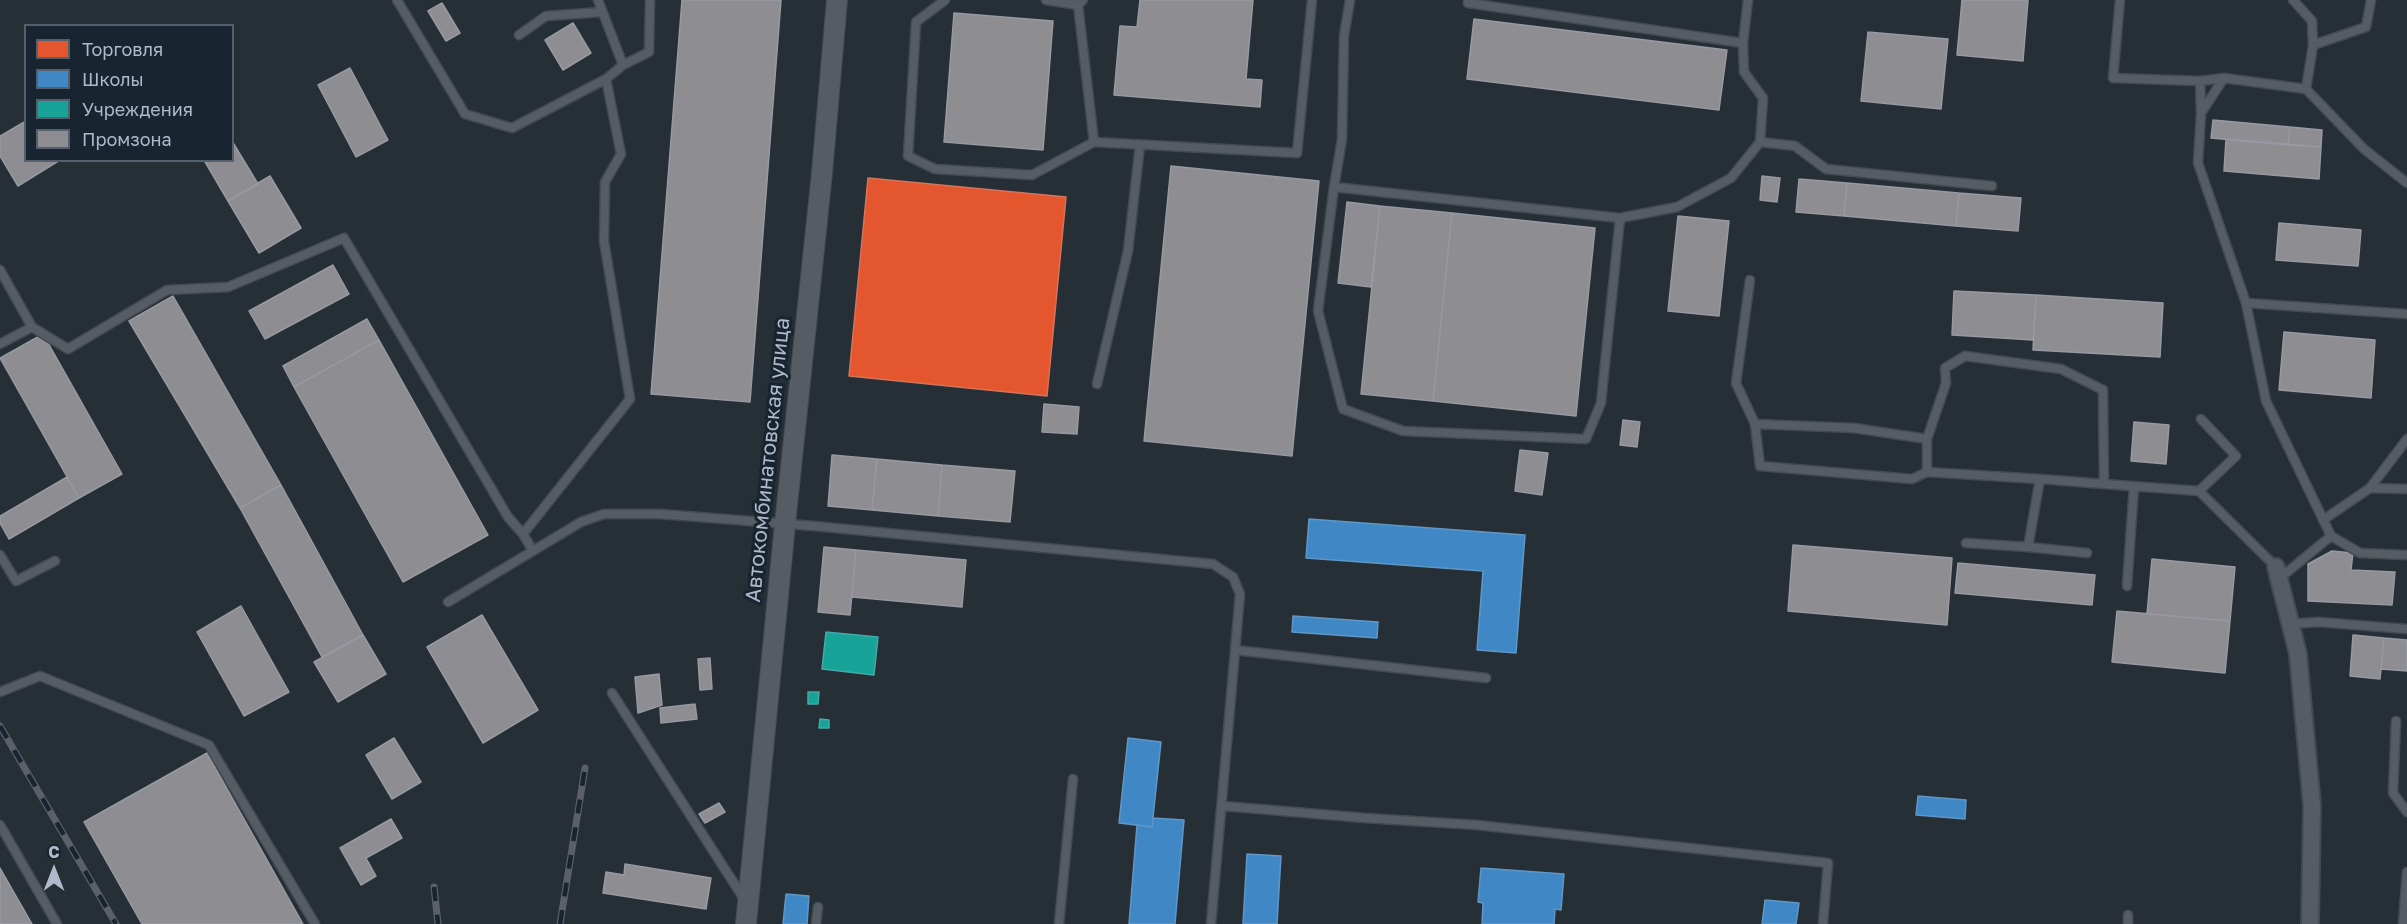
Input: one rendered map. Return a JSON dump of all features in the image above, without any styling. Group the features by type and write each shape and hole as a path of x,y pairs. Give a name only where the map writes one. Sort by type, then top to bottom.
{"street":[{"name":"Автокомбинатовская улица","path":"747,914 822,173 837,0"},
{"path":"2278,573 2298,654 2312,806 2310,924"}],"lane":[{"path":"397,0 465,114 512,128 606,79 623,65 649,52 650,0"},
{"path":"598,0 623,65"},
{"path":"945,0 916,22 908,156 935,169 1032,175 1094,142 1297,153 1312,0"},
{"path":"1046,0 1080,2 1094,142"},
{"path":"1350,0 1344,36 1342,139 1318,311 1343,409 1403,431 1586,439 1601,403 1620,218"},
{"path":"1468,0 1467,3 1743,43"},
{"path":"1334,187 1620,218 1677,207 1731,178 1760,142 1763,98 1744,72 1743,43 1748,0"},
{"path":"2120,0 2113,78 2200,81 2224,78 2306,89 2364,149 2407,183"},
{"path":"2293,0 2312,21 2313,45 2306,89"},
{"path":"2313,45 2366,27 2371,0"},
{"path":"519,35 546,16 602,12"},
{"path":"2201,113 2224,78"},
{"path":"523,534 630,399 604,241 605,182 621,154 606,79"},
{"path":"2200,81 2198,163 2246,303 2265,401 2331,536 2360,553 2407,555"},
{"path":"1760,142 1795,146 1826,169 1992,186"},
{"path":"1097,384 1128,250 1140,145"},
{"path":"0,270 32,327 68,349 167,290 228,287 344,238 508,517 523,534 533,551"},
{"path":"1750,280 1736,383 1755,424 1760,466 1912,478 1927,472 2199,490 2278,573 2331,536"},
{"path":"2246,303 2407,314"},
{"path":"0,344 32,327"},
{"path":"1927,472 1927,439 1946,383 1945,368 1965,356 2061,369 2103,390 2104,484"},
{"path":"2199,490 2236,456 2201,419"},
{"path":"1755,424 1854,428 1927,439"},
{"path":"2323,519 2370,488 2407,439"},
{"path":"2028,547 2040,479"},
{"path":"2127,586 2134,486"},
{"path":"2370,488 2407,489"},
{"path":"448,602 582,522 604,514 660,514 785,524 1213,564 1233,578 1240,594 1211,924"},
{"path":"1966,543 2086,554"},
{"path":"0,555 15,581 56,561"},
{"path":"2291,624 2318,622 2407,628"},
{"path":"1236,650 1486,678"},
{"path":"0,692 40,676 209,745 315,924"},
{"path":"612,693 747,914"},
{"path":"2396,722 2393,793 2407,812"},
{"path":"1059,924 1073,779"},
{"path":"1222,806 1477,825 1828,862 1823,924"},
{"path":"0,825 57,924"},
{"path":"2403,924 2407,872"},
{"path":"816,924 818,907"}],"building: Торговля":[{"path":"868,178 1066,197 1047,396 849,376"}],"building: Школы":[{"path":"1309,519 1525,535 1516,653 1477,650 1483,571 1306,558"},
{"path":"1293,616 1378,622 1377,638 1292,632"},
{"path":"1128,738 1161,742 1152,827 1119,823"},
{"path":"1918,796 1966,800 1965,819 1916,815"},
{"path":"1153,818 1184,820 1175,924 1129,924 1137,825 1152,827"},
{"path":"1247,854 1281,856 1277,924 1243,924"},
{"path":"1481,868 1564,874 1561,910 1555,909 1554,924 1482,924 1483,903 1478,902"},
{"path":"786,894 809,896 807,924 783,924"},
{"path":"1765,900 1799,903 1796,924 1762,924"}],"building: Учреждения":[{"path":"826,632 878,637 874,675 822,669"},
{"path":"808,692 819,692 818,704 808,704"},
{"path":"820,719 829,720 829,728 819,728"}],"building: Промзона":[{"path":"682,0 781,0 750,402 651,394"},
{"path":"1140,0 1253,0 1246,79 1262,80 1260,107 1114,95 1120,26 1137,27"},
{"path":"1962,0 2028,0 2023,61 1957,55"},
{"path":"442,3 460,33 446,41 428,11"},
{"path":"954,13 1053,21 1043,150 944,142"},
{"path":"1474,19 1727,50 1719,110 1467,79"},
{"path":"573,23 591,53 563,70 545,40"},
{"path":"1868,32 1948,39 1941,109 1861,101"},
{"path":"350,68 388,140 356,157 318,85"},
{"path":"2213,120 2290,127 2288,145 2211,138"},
{"path":"24,122 24,162 57,162 18,186 0,156 0,136"},
{"path":"2290,127 2322,130 2321,147 2288,145"},
{"path":"2226,139 2321,147 2319,179 2224,171"},
{"path":"234,144 258,184 228,201 205,162 234,162"},
{"path":"1171,166 1319,181 1292,456 1144,441"},
{"path":"270,176 301,228 259,253 228,201"},
{"path":"1762,176 1780,178 1777,202 1760,200"},
{"path":"1799,179 1847,183 1844,216 1796,212"},
{"path":"1847,183 1959,193 1956,226 1844,216"},
{"path":"1959,193 2021,198 2018,231 1956,226"},
{"path":"1347,202 1380,206 1371,287 1338,283"},
{"path":"1380,206 1452,213 1433,401 1361,394"},
{"path":"1452,213 1595,228 1576,416 1433,401"},
{"path":"1678,216 1729,221 1719,316 1668,311"},
{"path":"2279,223 2361,230 2358,266 2276,260"},
{"path":"333,265 349,294 265,339 249,311"},
{"path":"1954,291 2036,295 2033,340 1952,335"},
{"path":"2036,295 2163,303 2160,357 2033,350"},
{"path":"173,296 281,485 240,508 129,321"},
{"path":"367,319 379,340 294,387 283,366"},
{"path":"2284,332 2375,340 2371,398 2279,390"},
{"path":"43,334 122,474 79,498 0,358"},
{"path":"379,340 488,535 403,582 294,387"},
{"path":"1044,404 1079,407 1077,434 1042,432"},
{"path":"1623,420 1640,422 1637,447 1620,445"},
{"path":"2134,422 2169,425 2166,464 2131,461"},
{"path":"1520,450 1548,453 1542,495 1515,491"},
{"path":"832,455 877,459 872,510 828,506"},
{"path":"877,459 942,465 938,516 872,510"},
{"path":"942,465 1015,471 1010,522 938,516"},
{"path":"67,477 79,498 9,539 0,523 0,516"},
{"path":"281,485 363,635 322,657 240,508"},
{"path":"1793,545 1952,558 1947,625 1788,611"},
{"path":"824,547 856,550 850,615 818,612"},
{"path":"856,550 966,560 962,607 852,597"},
{"path":"2332,551 2353,553 2351,570 2395,572 2392,605 2308,601 2308,564"},
{"path":"2152,559 2235,567 2230,621 2147,614"},
{"path":"1958,563 2095,575 2092,605 1955,593"},
{"path":"241,606 289,692 244,716 197,632"},
{"path":"2117,611 2230,621 2225,673 2112,662"},
{"path":"482,615 538,710 483,743 427,647"},
{"path":"363,635 386,674 338,702 314,662"},
{"path":"2353,635 2384,638 2380,679 2350,676"},
{"path":"2384,638 2407,640 2407,671 2381,669"},
{"path":"710,658 712,689 700,690 698,659"},
{"path":"659,674 662,705 638,713 635,677"},
{"path":"695,704 697,719 661,723 660,708"},
{"path":"394,738 421,782 392,799 366,755"},
{"path":"207,753 303,924 142,924 84,822"},
{"path":"719,803 725,812 705,823 699,814"},
{"path":"391,819 402,838 366,858 376,876 361,885 340,848"},
{"path":"625,864 711,878 706,909 603,893 606,872 624,875"},
{"path":"0,868 32,924 0,924"}],"railway":[{"path":"0,726 116,924"},
{"path":"560,924 585,768"},
{"path":"434,887 438,924"}]}
